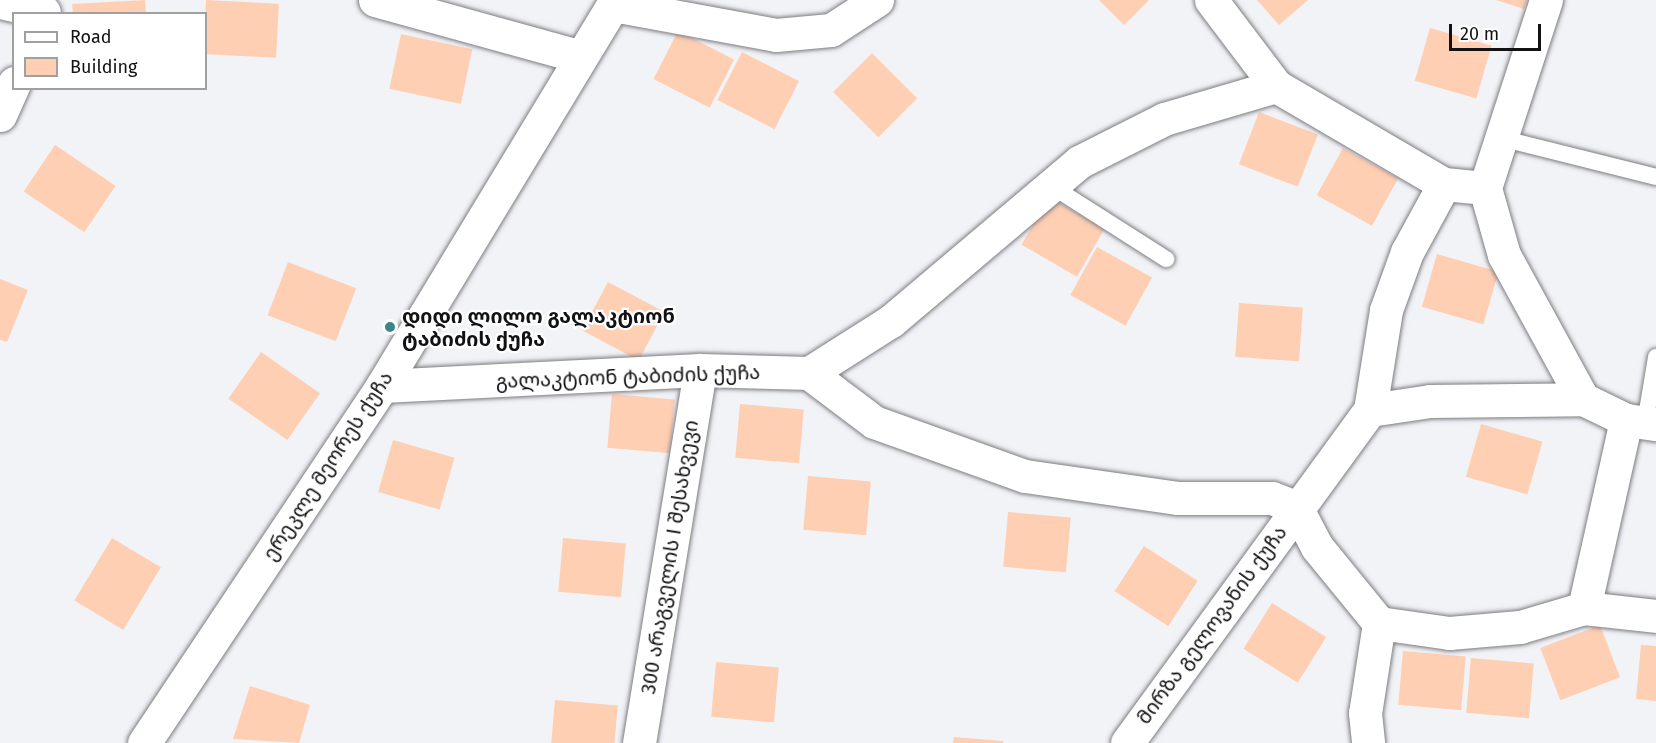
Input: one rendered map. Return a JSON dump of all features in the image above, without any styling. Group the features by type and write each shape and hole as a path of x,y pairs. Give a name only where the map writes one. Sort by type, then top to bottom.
{"street":[{"path":"375,0 579,56"},
{"path":"614,2 776,35 831,30 877,0"},
{"path":"1211,0 1276,86 1444,184 1485,188"},
{"path":"1546,0 1485,188 1503,255 1584,399"},
{"path":"0,2 45,8"},
{"name":"ერეკლე მეორეს ქუჩა","path":"144,743 382,386 579,56 614,2"},
{"path":"1276,86 1164,119 1079,162 891,321 809,373 874,422 1025,476 1178,498 1272,498 1296,507 1317,547 1378,623 1449,633 1520,627 1584,608 1656,616"},
{"path":"0,115 12,88"},
{"path":"1296,507 1370,410 1386,310 1407,252 1444,184"},
{"name":"გალაკტიონ ტაბიძის ქუჩა","path":"382,386 700,370 809,373"},
{"name":"300 არაგველის I შესახვევი","path":"639,743 700,370"},
{"path":"1370,410 1430,401 1584,399 1642,422 1584,608"},
{"name":"მირზა გელოვანის ქუჩა","path":"1127,743 1296,507"},
{"path":"1368,743 1365,713 1378,623"}],"lane":[{"path":"1500,138 1656,177"},
{"path":"1050,185 1167,259"},
{"path":"1642,422 1656,357"}],"building":[{"path":"145,0 146,12 73,12 72,4"},
{"path":"206,0 279,4 276,58 207,54"},
{"path":"1099,0 1149,0 1124,25"},
{"path":"1257,0 1308,0 1279,25"},
{"path":"1496,0 1527,0 1524,9"},
{"path":"1430,28 1492,46 1476,99 1415,81"},
{"path":"678,31 734,60 710,108 653,79"},
{"path":"401,34 472,49 461,104 389,89"},
{"path":"742,52 799,81 775,129 717,100"},
{"path":"872,53 917,98 878,137 833,92"},
{"path":"1259,112 1318,135 1298,187 1239,164"},
{"path":"55,145 116,186 84,232 24,191"},
{"path":"1343,148 1398,179 1372,226 1317,195"},
{"path":"1049,197 1104,229 1077,277 1022,245"},
{"path":"1097,247 1152,278 1125,326 1070,295"},
{"path":"1437,254 1499,272 1483,325 1422,307"},
{"path":"288,262 356,288 336,341 268,315"},
{"path":"0,279 28,290 7,342 0,340"},
{"path":"608,282 665,312 639,361 582,331"},
{"path":"1239,303 1303,307 1299,361 1235,357"},
{"path":"261,352 320,393 287,440 228,399"},
{"path":"612,394 675,399 670,453 607,448"},
{"path":"740,404 804,410 799,463 735,458"},
{"path":"1481,424 1543,442 1527,495 1466,477"},
{"path":"393,440 455,458 440,510 378,492"},
{"path":"808,476 871,481 866,535 803,530"},
{"path":"1008,512 1071,517 1066,572 1003,567"},
{"path":"112,538 161,567 123,630 74,601"},
{"path":"563,538 626,543 621,597 558,592"},
{"path":"1144,546 1198,581 1168,626 1115,591"},
{"path":"1272,603 1326,637 1298,683 1243,649"},
{"path":"1600,625 1620,677 1560,700 1540,648"},
{"path":"1641,645 1656,646 1656,701 1636,699"},
{"path":"1403,651 1466,656 1461,710 1398,705"},
{"path":"1471,658 1534,663 1529,718 1466,713"},
{"path":"716,662 779,667 774,722 711,717"},
{"path":"250,686 310,705 299,743 233,739"},
{"path":"555,700 618,705 614,743 551,743"},
{"path":"954,737 1003,741 1003,743 953,743"}],"place":[{"name":"დიდი ლილო გალაკტიონ ტაბიძის ქუჩა","path":"390,327"}]}
